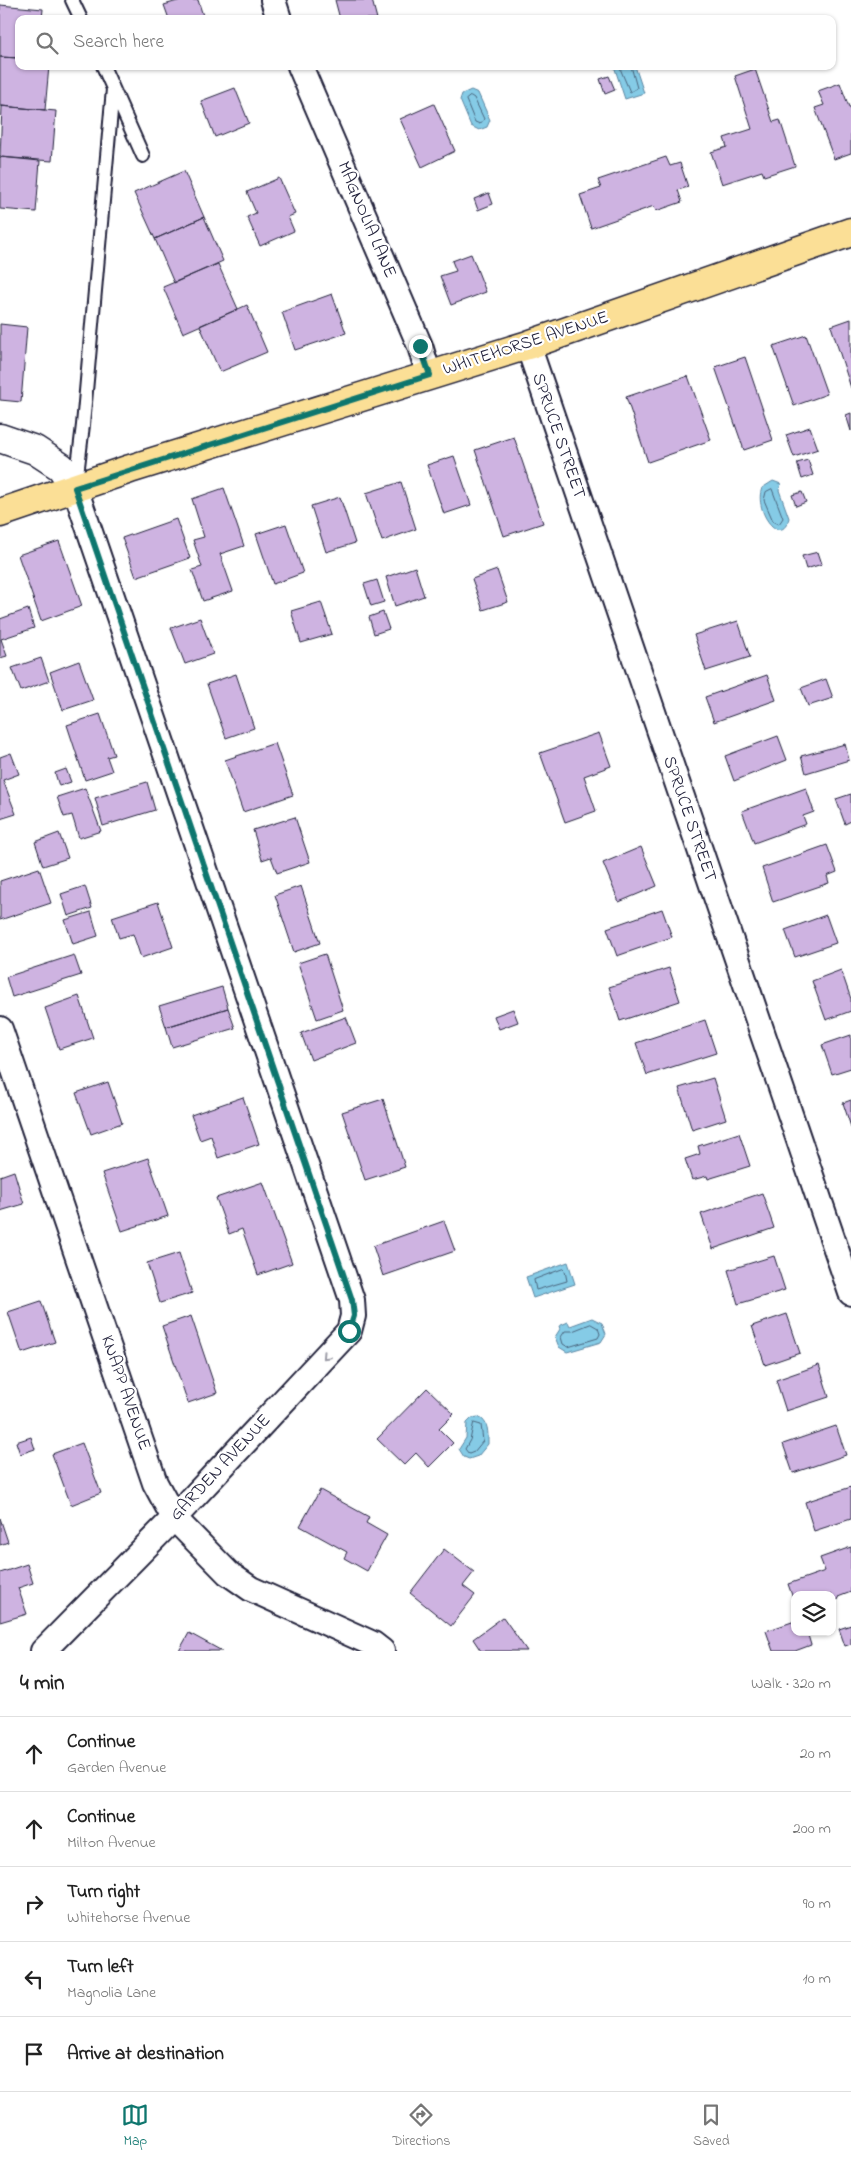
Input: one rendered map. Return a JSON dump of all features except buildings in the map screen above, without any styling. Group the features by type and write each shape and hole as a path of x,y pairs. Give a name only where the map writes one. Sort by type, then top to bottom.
{"main road":[{"name":"WHITEHORSE AVENUE","path":"0,513 528,345 851,232"}],"street":[{"path":"273,0 278,15"},
{"name":"MAGNOLIA LANE","path":"302,70 420,346 430,375"},
{"name":"SPRUCE STREET","path":"528,345 851,1293"},
{"path":"0,438 35,450 61,467 75,488"},
{"name":"GARDEN AVENUE","path":"43,1651 174,1518 349,1331 354,1316 352,1300 341,1266 75,488"},
{"name":"KNAPP AVENUE","path":"0,1029 155,1483 174,1518 228,1572 251,1589 373,1644 382,1651"}],"lane":[{"path":"72,0 79,15"},
{"path":"104,70 143,156"},
{"path":"75,488 83,425 113,88"}],"water":[{"path":"615,70 636,70 644,93 625,99"},
{"path":"471,90 478,93 490,120 487,127 479,130 471,126 460,100 462,94"},
{"path":"773,481 781,484 779,490 789,518 785,527 780,529 775,528 769,523 761,506 762,488"},
{"path":"568,1262 575,1284 533,1298 526,1277"},
{"path":"592,1318 602,1323 606,1334 601,1342 567,1352 559,1347 555,1337 560,1329 559,1326 568,1322 570,1326"},
{"path":"478,1417 486,1424 488,1444 478,1456 469,1459 464,1457 459,1449 466,1438 467,1423 472,1418"}],"route":[{"path":"349,1331 354,1316 352,1300 75,488 430,375 420,346"}]}
